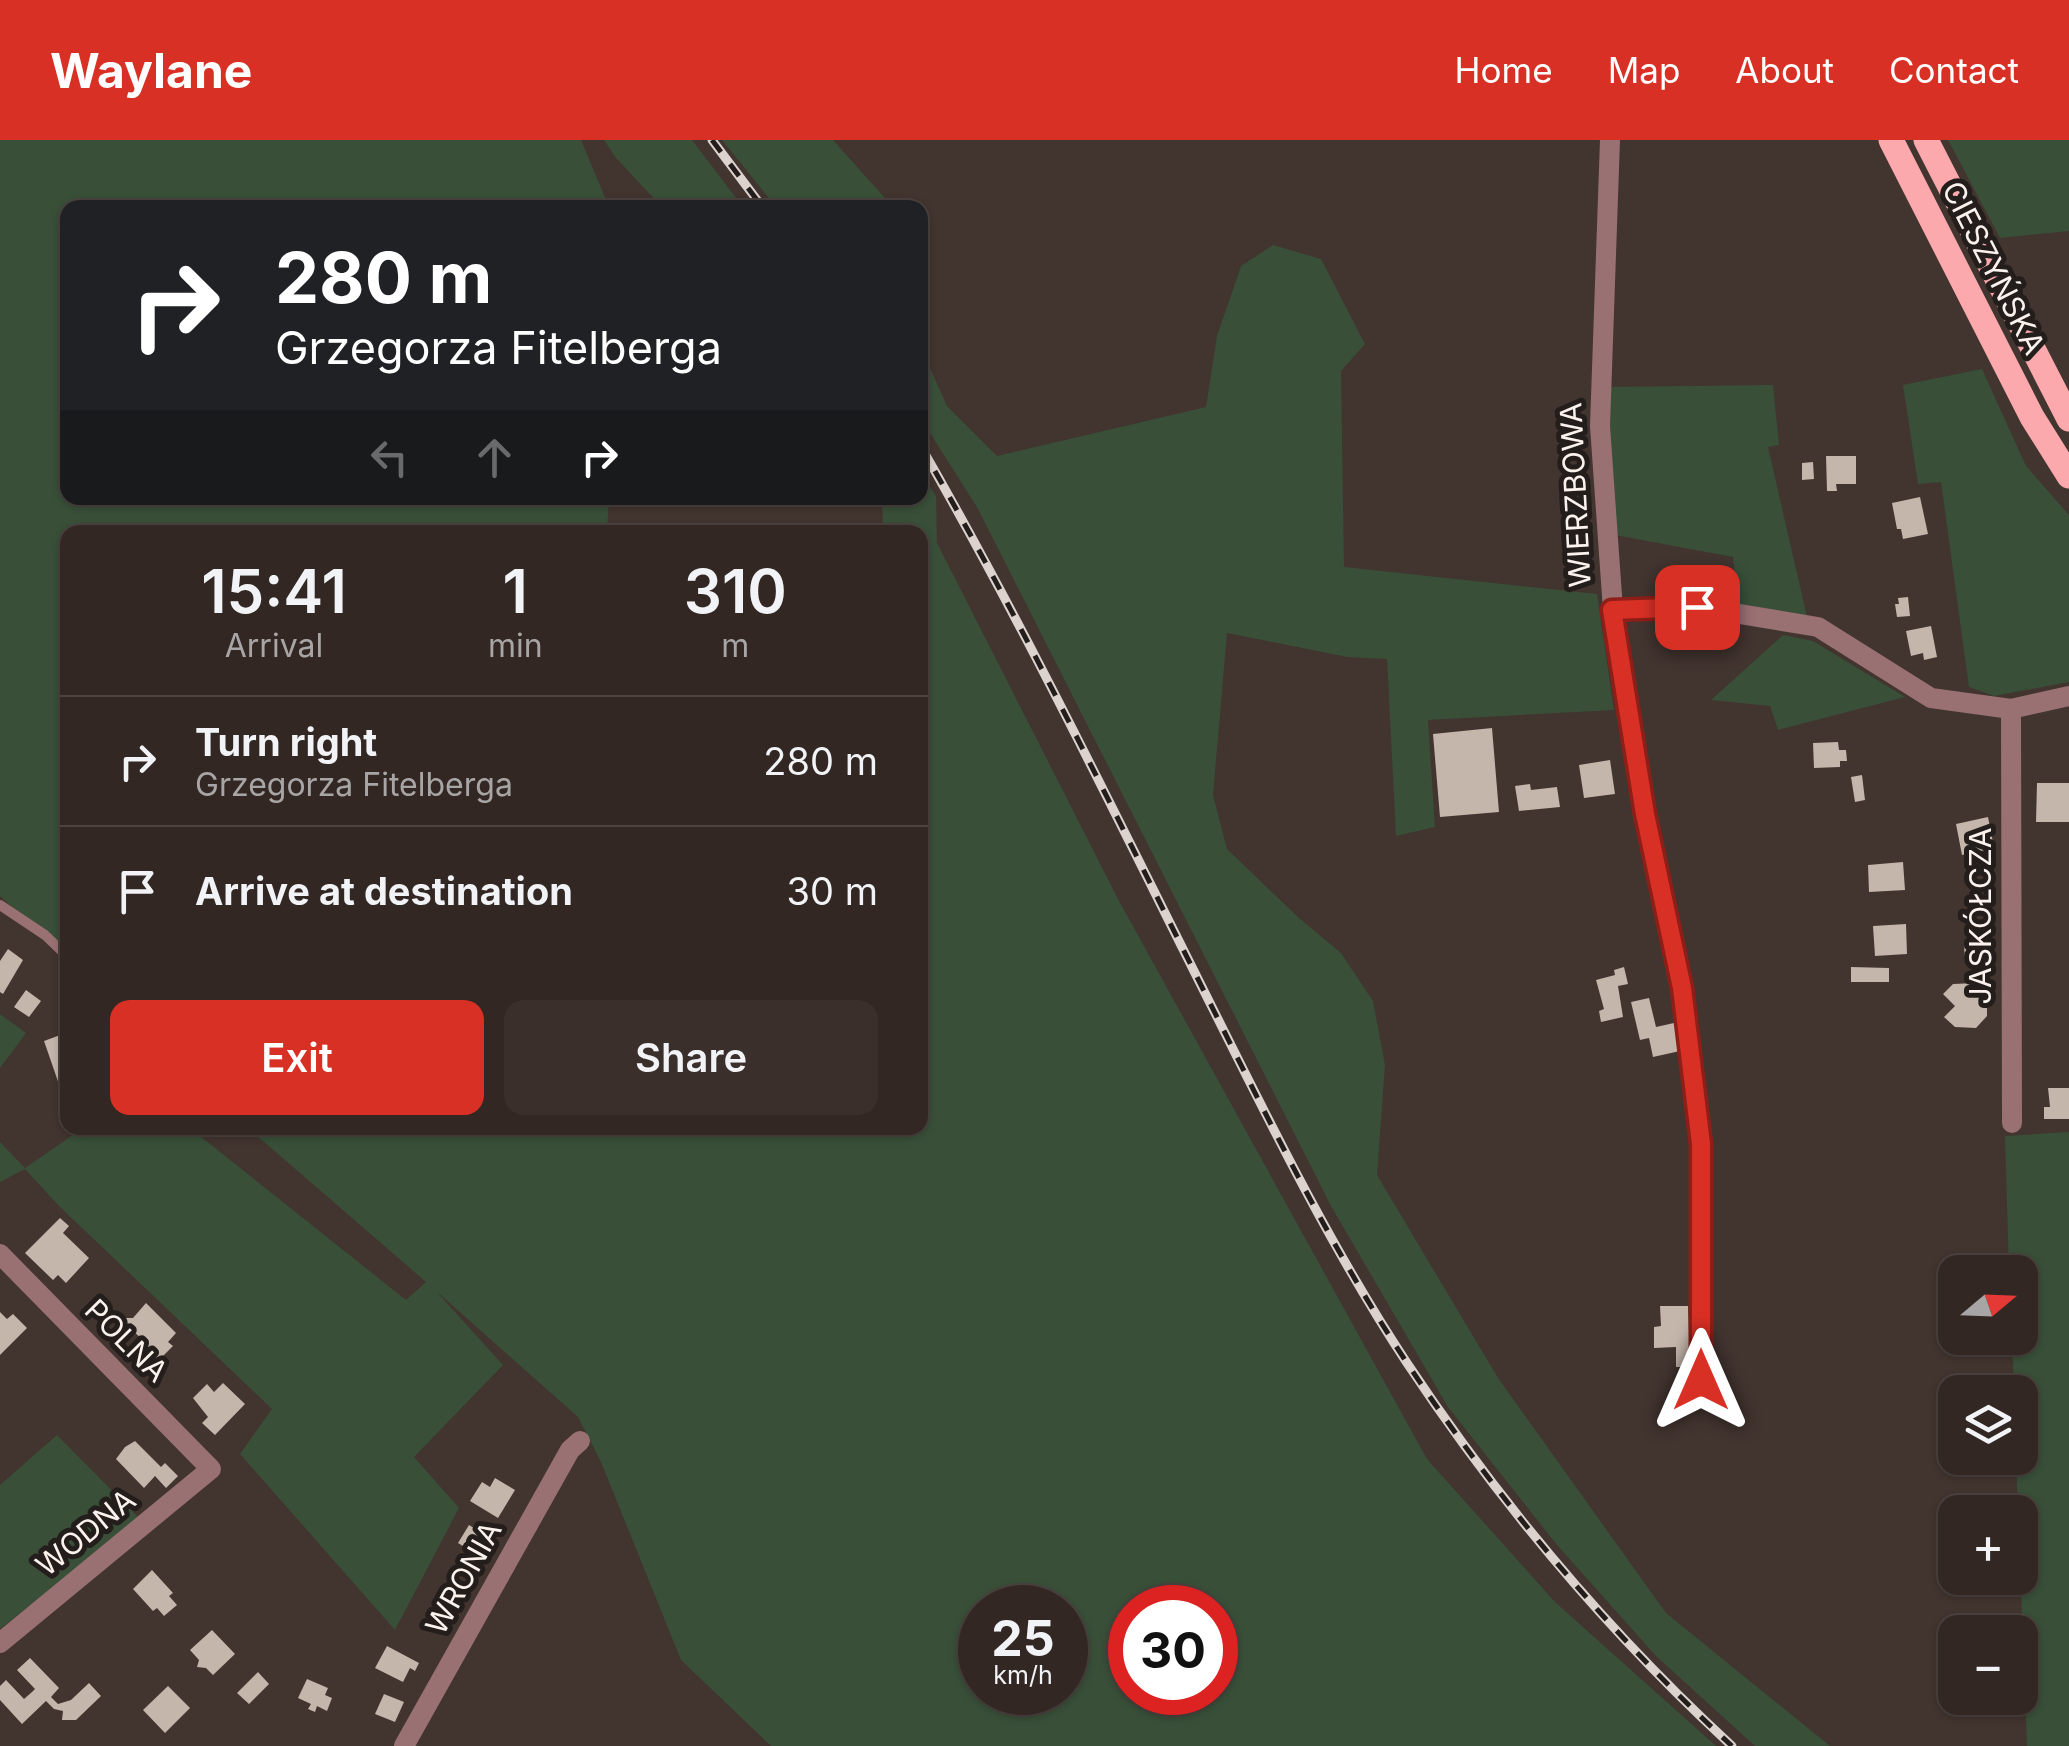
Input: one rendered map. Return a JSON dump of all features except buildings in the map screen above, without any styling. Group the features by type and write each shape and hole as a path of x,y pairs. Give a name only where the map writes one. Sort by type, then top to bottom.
{"main road":[{"name":"CIESZYŃSKA","path":"1892,140 2032,417 2069,476"},
{"name":"CIESZYŃSKA","path":"1926,140 2069,419"}],"street":[{"name":"WIERZBOWA","path":"1610,140 1600,426 1612,610 1645,814 1682,988 1701,1144 1701,1380"},
{"path":"1612,610 1697,607 1818,628 1931,698 2010,709 2069,696"},
{"name":"JASKÓŁCZA","path":"2010,709 2012,1123"},
{"name":"POLNA","path":"0,1254 211,1470"},
{"name":"WRONIA","path":"404,1746 570,1450 580,1441"},
{"name":"WODNA","path":"0,1642 211,1470"}],"lane":[{"path":"0,905 35,927 60,950"}],"green space":[{"path":"0,140 581,140 606,200 60,200 60,505 609,505 607,525 60,525 60,951 0,896"},
{"path":"604,140 692,140 738,200 655,200"},
{"path":"722,140 833,140 887,200 770,200"},
{"path":"1948,140 2069,140 2069,231 2000,238"},
{"path":"1273,245 1321,259 1365,344 1341,371 1344,567 1597,594 1614,710 1428,720 1435,827 1396,836 1387,659 1347,657 1227,633 1213,795 1227,849 1341,953 1373,1001 1385,1065 1377,1175 1498,1378 1666,1613 1830,1746 1755,1746 1656,1656 1557,1545 1448,1407 1331,1206 978,509 928,430 928,363 947,406 997,456 1206,407 1217,336 1241,266"},
{"path":"1982,369 2026,466 2069,515 2069,682 1994,696 1969,687 1941,482 1918,484 1903,385"},
{"path":"1773,385 1779,445 1768,447 1807,617 1738,608 1733,557 1615,535 1606,387"},
{"path":"928,484 936,496 937,543 1118,899 1427,1459 1555,1602 1716,1746 771,1746 681,1660 601,1462 578,1417 436,1291 503,1365 414,1457 459,1508 395,1630 240,1454 272,1409 25,1169 0,1182 0,1142 25,1168 73,1135 199,1135 406,1300 426,1282 256,1135 928,1135 928,525 883,525 882,505 928,505"},
{"path":"1783,635 1813,641 1905,697 1778,730 1770,706 1711,700"},
{"path":"0,1014 26,1033 0,1068"},
{"path":"2069,1132 2069,1746 2027,1746 2026,1715 2038,1715 2038,1615 2022,1615 2021,1595 2038,1595 2038,1495 2017,1495 2017,1475 2038,1475 2038,1375 2013,1375 2013,1355 2038,1355 2038,1255 2008,1255 2005,1136"},
{"path":"57,1435 140,1519 0,1629 0,1485"}],"railway":[{"path":"712,140 757,200"},
{"path":"928,459 1034,654 1305,1189 1380,1321 1518,1516 1599,1612 1732,1746"}],"route":[{"path":"1697,607 1612,610 1645,814 1682,988 1701,1144 1701,1380"}]}
